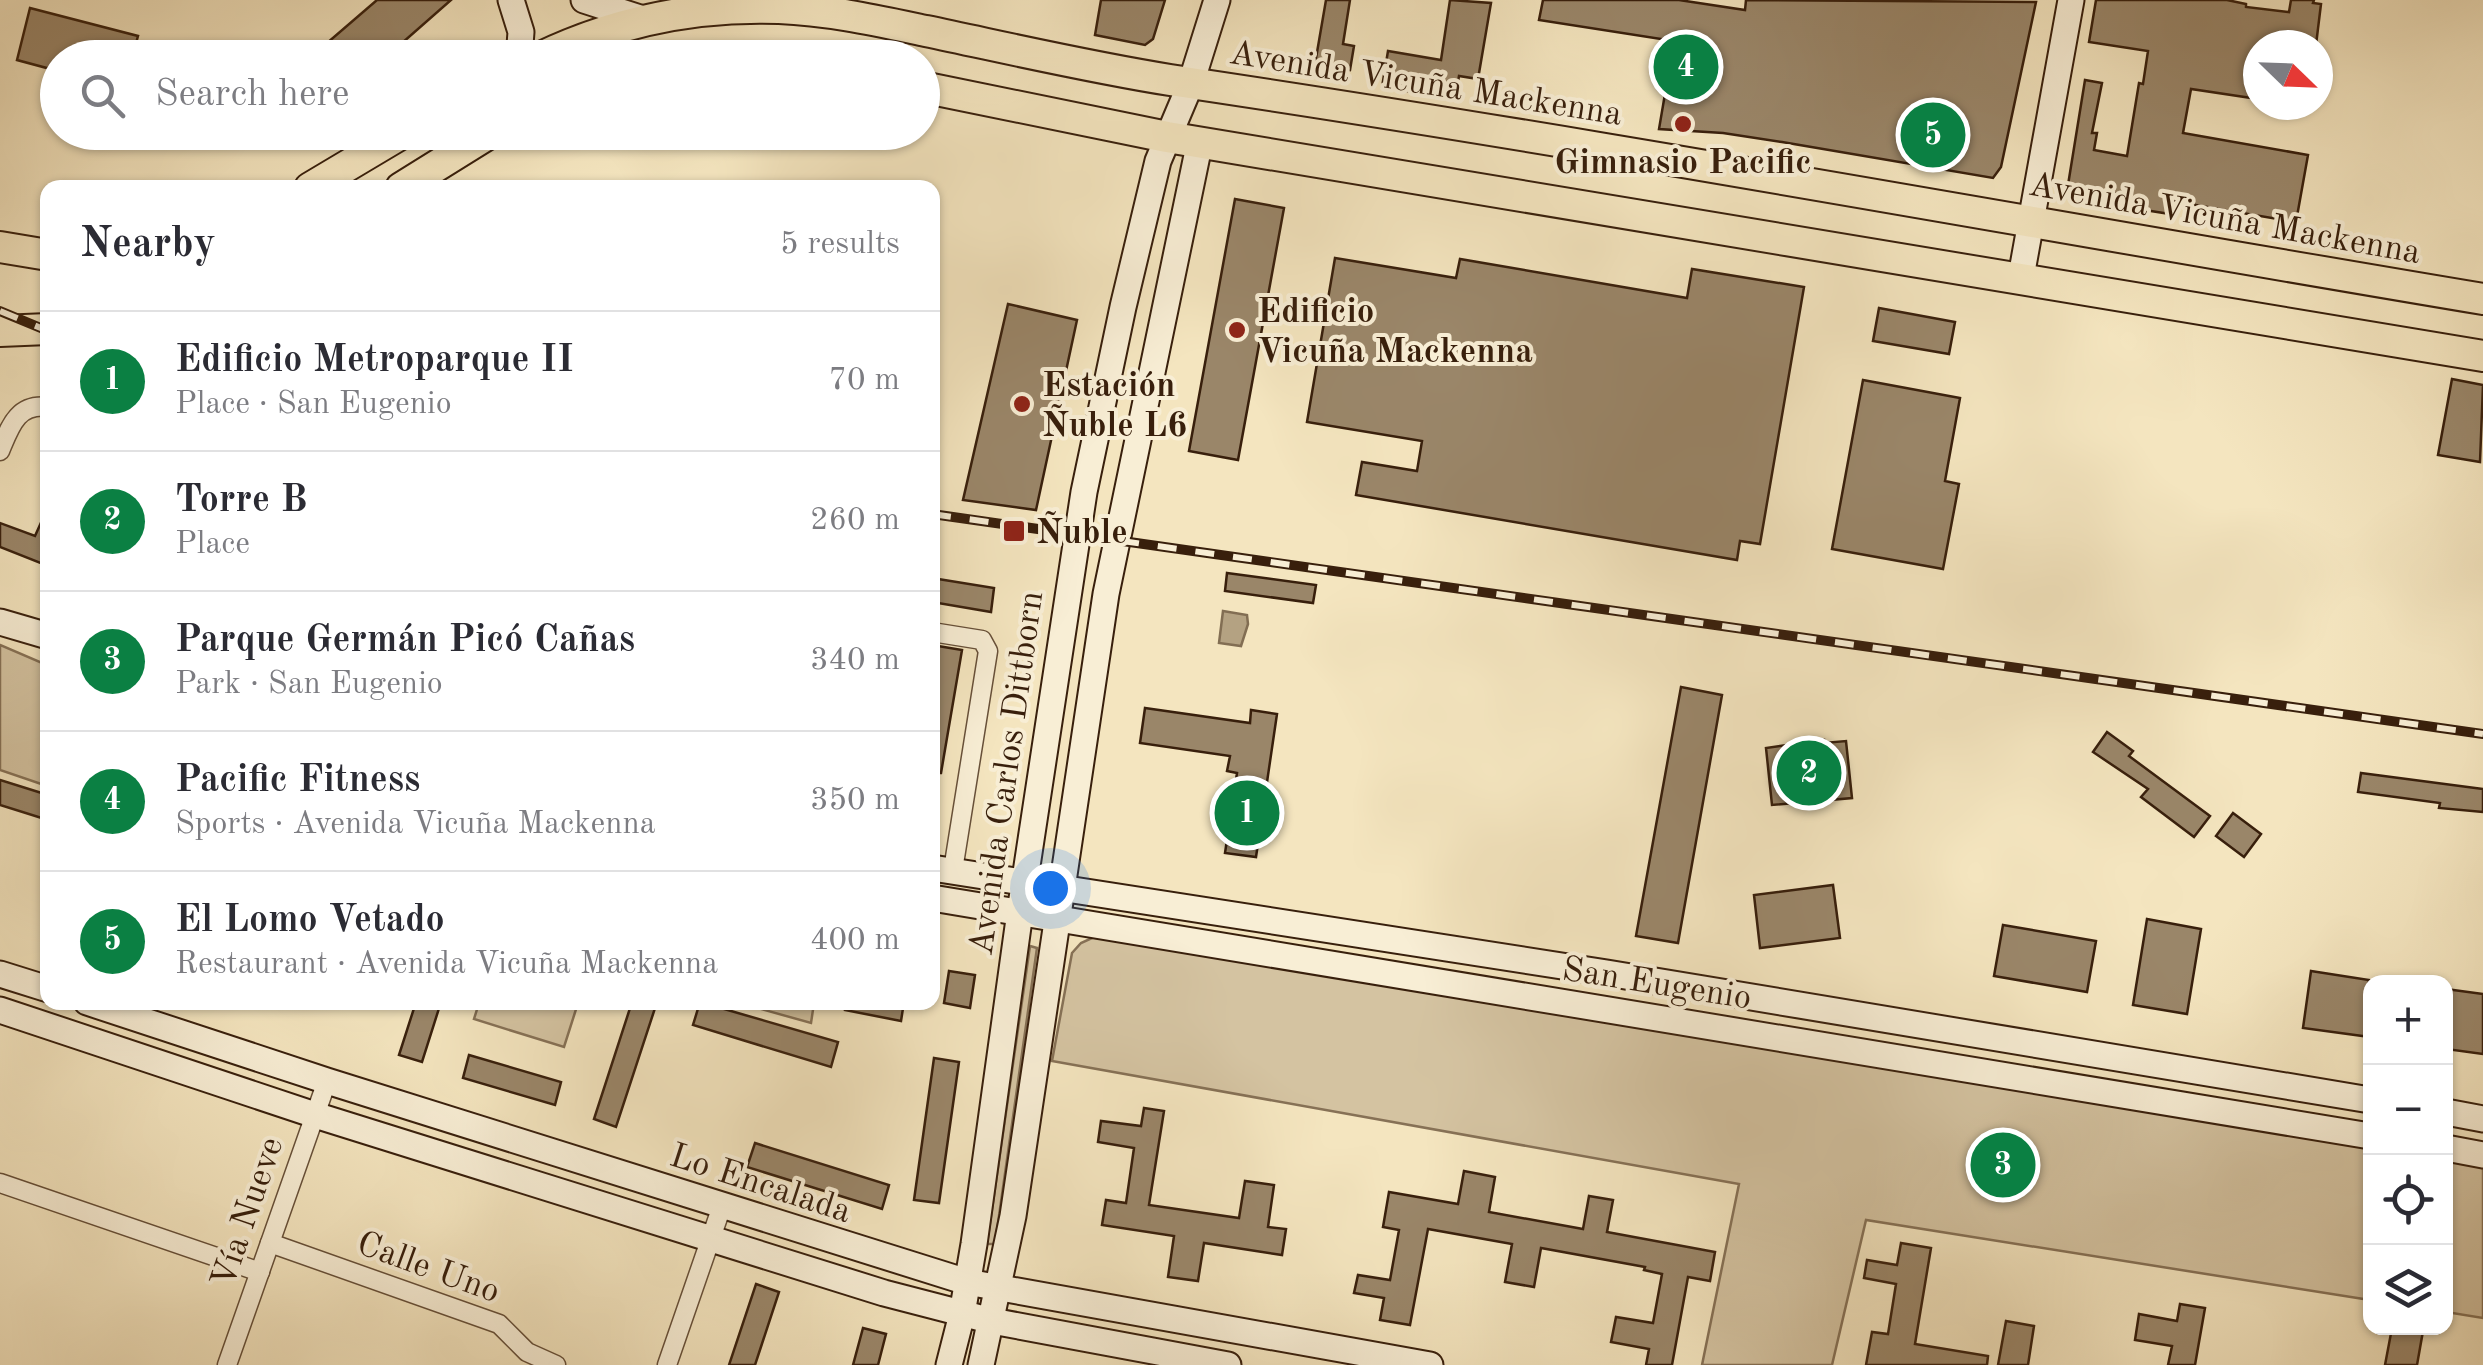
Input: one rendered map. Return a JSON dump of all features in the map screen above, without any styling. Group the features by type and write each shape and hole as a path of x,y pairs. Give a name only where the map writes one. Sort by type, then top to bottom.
{"main road":[{"path":"511,0 520,40"},
{"path":"584,0 646,20"},
{"path":"1167,137 1191,83 1217,0"},
{"path":"2022,277 2071,0"},
{"name":"Avenida Vicuña Mackenna","path":"582,40 646,20 728,8 811,10 1191,83 2483,299"},
{"path":"940,91 1167,137 2483,356"},
{"name":"Avenida Carlos Dittborn","path":"948,1365 967,1282 1084,492 1123,307 1167,137"},
{"name":"Avenida Carlos Dittborn","path":"981,1365 1014,1216 1106,594 1200,142"},
{"path":"323,180 374,150"},
{"path":"414,180 462,150"},
{"path":"0,247 40,254"},
{"path":"0,331 40,328"},
{"path":"0,606 40,632"},
{"path":"0,622 40,632"},
{"name":"San Eugenio","path":"943,869 2363,1099"},
{"name":"San Eugenio","path":"940,899 2363,1135"},
{"path":"0,974 40,987"},
{"name":"Lo Encalada","path":"0,1010 315,1115 884,1293 962,1314 1228,1365"},
{"name":"Lo Encalada","path":"111,1010 327,1082 967,1282 1331,1356 1430,1365"},
{"path":"1883,1055 1895,1038 1888,1020"},
{"path":"1942,1064 1933,1056 1932,1045 1936,1035 1946,1030"},
{"path":"2453,1113 2483,1118"},
{"path":"2453,1149 2483,1155"},
{"path":"884,1293 894,1261"},
{"path":"1072,1336 1079,1302"}],"street":[{"path":"0,451 18,414 30,407 40,407"},
{"path":"940,633 978,638 988,651 943,869"},
{"name":"Vía Nueve","path":"227,1365 327,1082"},
{"path":"0,1182 260,1272"},
{"path":"667,1365 722,1206"},
{"name":"Calle Uno","path":"270,1243 492,1321 511,1333 527,1352 556,1365"}],"shaded area":[{"path":"1223,611 1247,615 1241,646 1219,643"},
{"path":"0,645 40,662 40,784 0,770"},
{"path":"1103,933 2363,1145 2363,1299 1866,1220 1832,1365 1702,1365 1739,1184 1052,1061 1072,953 1081,943"},
{"path":"1030,946 1037,948 995,1244 987,1244"},
{"path":"477,1010 576,1010 564,1047 474,1019"},
{"path":"765,1010 813,1010 811,1023"},
{"path":"2453,1159 2483,1164 2483,1318 2453,1313"}],"building":[{"path":"377,0 451,0 405,40 330,40"},
{"path":"1101,0 1165,0 1153,39 1145,45 1095,35"},
{"path":"1326,0 1350,0 1343,44 1354,46 1350,70 1315,64"},
{"path":"1450,0 1491,3 1478,79 1459,76 1455,99 1382,87 1388,51 1441,60"},
{"path":"1543,0 1679,0 1745,10 1746,0 2036,2 2001,167 1993,178 1723,133 1659,129 1674,41 1539,20"},
{"path":"2096,0 2227,0 2246,7 2289,12 2291,0 2314,0 2313,3 2321,4 2318,30 2243,30 2243,97 2191,89 2183,133 2308,155 2296,222 2172,201 2170,214 2119,206 2121,194 2068,185 2085,80 2102,83 2092,133 2097,133 2094,150 2127,156 2148,51 2089,42"},
{"path":"30,8 138,36 137,40 40,40 40,66 17,60"},
{"name":"Edificio Vicuña Mackenna","path":"1235,199 1284,208 1238,460 1189,451"},
{"path":"1335,258 1456,278 1460,259 1687,298 1692,269 1804,287 1760,544 1740,541 1737,560 1356,495 1362,462 1417,471 1422,441 1307,422"},
{"name":"Estación Ñuble L6","path":"1008,304 1077,320 1036,510 963,500"},
{"path":"1879,308 1955,322 1949,354 1873,341"},
{"path":"2452,379 2483,385 2480,462 2438,455"},
{"path":"1863,380 1960,398 1945,481 1959,484 1943,569 1832,549"},
{"path":"0,523 35,536 40,525 40,563 0,547"},
{"path":"1227,573 1316,585 1313,603 1225,591"},
{"path":"940,579 994,588 991,612 940,603"},
{"path":"940,646 962,650 940,773"},
{"path":"1681,687 1722,695 1678,943 1636,936"},
{"path":"1145,708 1250,723 1251,710 1277,714 1256,857 1225,853 1237,773 1227,771 1230,756 1140,743"},
{"path":"2107,732 2133,751 2129,756 2210,816 2194,837 2141,797 2148,789 2093,752"},
{"path":"1846,741 1852,798 1772,805 1766,748"},
{"path":"2361,773 2483,789 2483,812 2439,808 2440,803 2358,792"},
{"path":"0,780 40,792 40,818 0,805"},
{"path":"2233,813 2261,834 2244,857 2216,836"},
{"path":"1833,885 1840,938 1760,948 1754,895"},
{"path":"2147,919 2201,929 2187,1014 2133,1005"},
{"path":"2003,925 2096,941 2087,992 1994,976"},
{"path":"949,971 975,975 970,1008 944,1003"},
{"path":"2311,971 2363,979 2363,1036 2303,1028"},
{"path":"2453,990 2483,994 2483,1054 2453,1050"},
{"path":"413,1010 438,1010 422,1062 399,1055"},
{"path":"629,1010 654,1010 616,1127 594,1119"},
{"path":"698,1010 728,1010 838,1042 831,1067 693,1025"},
{"path":"845,1010 903,1010 901,1021"},
{"path":"469,1055 561,1082 555,1105 463,1078"},
{"path":"934,1058 959,1062 939,1203 914,1200"},
{"path":"1144,1108 1164,1111 1149,1205 1239,1218 1245,1181 1274,1185 1268,1227 1286,1229 1282,1255 1204,1243 1198,1281 1168,1277 1174,1236 1102,1225 1106,1200 1126,1203 1134,1148 1098,1142 1101,1121 1141,1126"},
{"path":"755,1143 889,1185 882,1209 747,1167"},
{"path":"1464,1171 1495,1177 1489,1212 1583,1229 1589,1196 1613,1200 1607,1232 1715,1252 1710,1281 1688,1277 1672,1365 1646,1365 1649,1349 1611,1342 1616,1317 1653,1323 1662,1274 1644,1270 1645,1267 1541,1248 1534,1287 1505,1282 1512,1244 1428,1229 1410,1325 1380,1320 1384,1298 1354,1293 1358,1275 1390,1280 1399,1230 1383,1227 1389,1192 1458,1204"},
{"path":"1901,1243 1931,1248 1915,1344 1988,1356 1987,1365 1866,1365 1872,1332 1888,1334 1896,1284 1864,1278 1867,1260 1897,1265"},
{"path":"756,1284 779,1292 755,1365 729,1365"},
{"path":"2180,1304 2205,1308 2195,1365 2168,1365 2172,1346 2135,1340 2139,1314 2177,1321"},
{"path":"2006,1321 2034,1326 2028,1365 1998,1365"},
{"path":"863,1328 886,1334 878,1365 853,1365"},
{"path":"2391,1335 2422,1335 2417,1365 2385,1365"}],"railway":[{"path":"0,311 40,328"},
{"path":"940,515 2483,734"}],"place":[{"name":"Pacific Fitness","path":"1686,67"},
{"name":"Gimnasio Pacific","path":"1683,124"},
{"name":"El Lomo Vetado","path":"1933,135"},
{"name":"Edificio Vicuña Mackenna","path":"1237,330"},
{"name":"Estación Ñuble L6","path":"1022,404"},
{"name":"Ñuble","path":"1014,531"},
{"name":"Torre B","path":"1809,773"},
{"name":"Edificio Metroparque II","path":"1247,813"},
{"name":"Parque Germán Picó Cañas","path":"2003,1165"}]}
